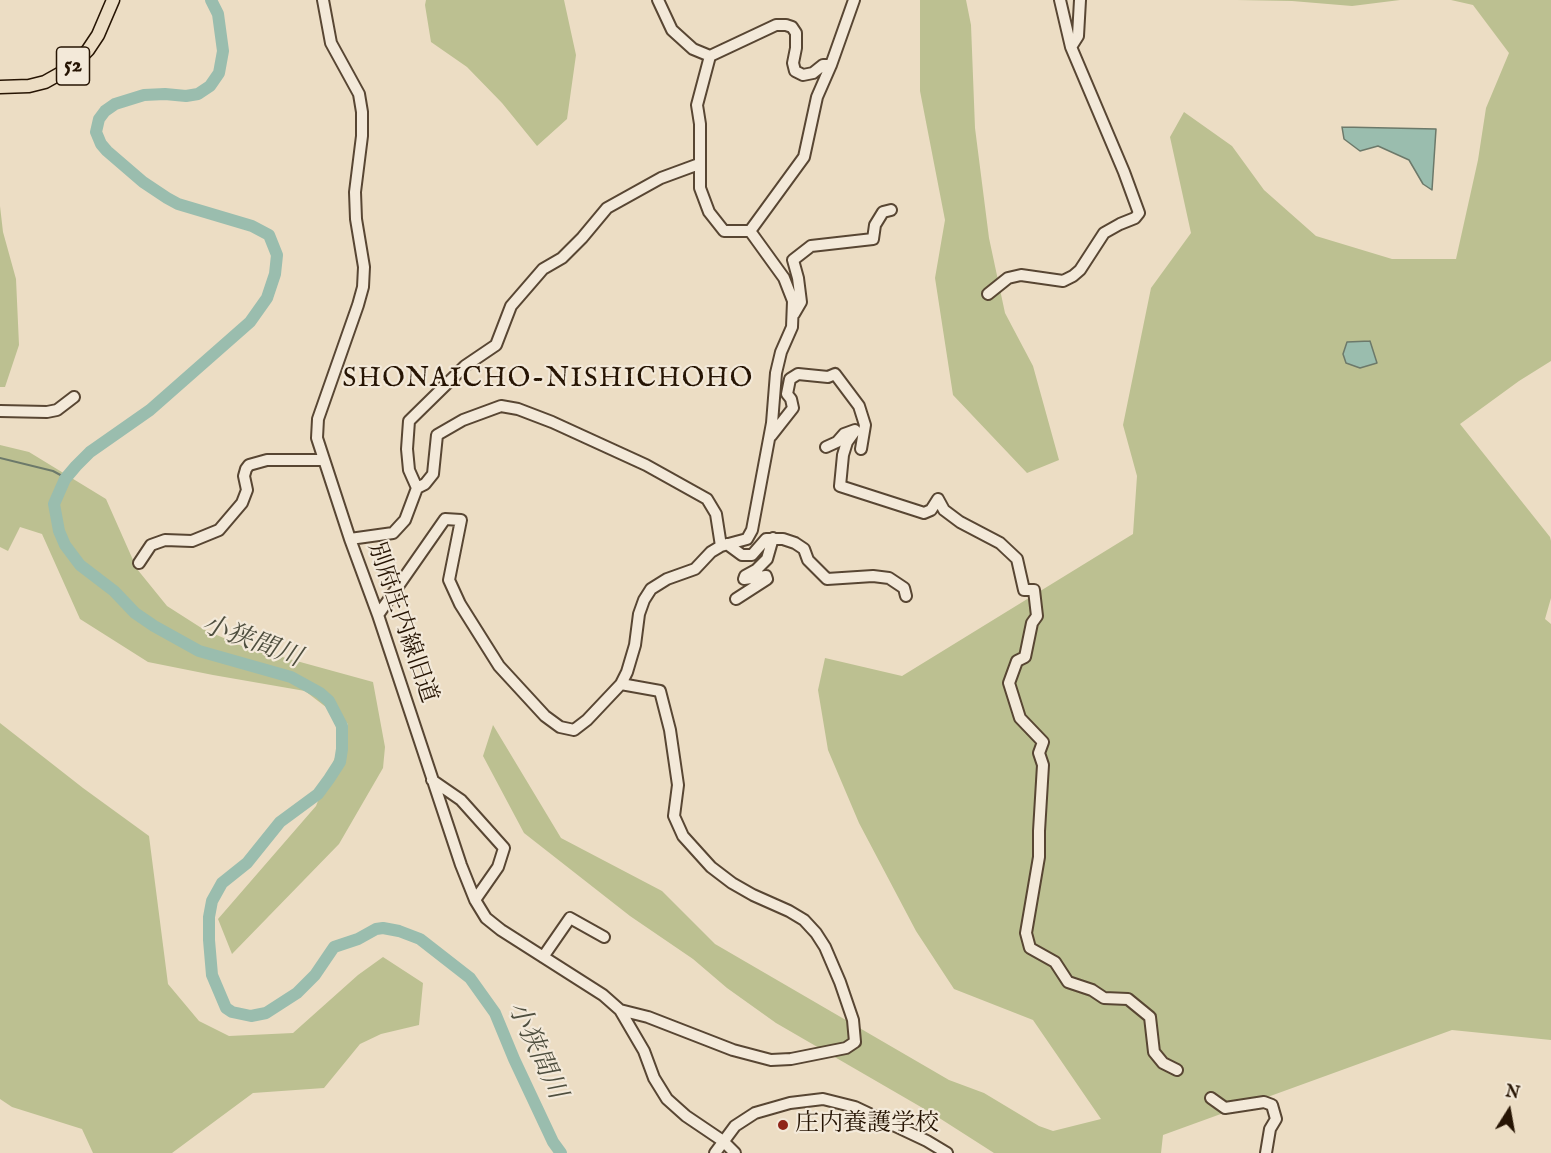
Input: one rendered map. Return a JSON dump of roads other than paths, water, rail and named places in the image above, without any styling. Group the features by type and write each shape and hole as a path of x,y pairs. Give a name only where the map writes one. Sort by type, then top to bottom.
{"main road":[{"name":"52","path":"0,87 15,88 45,82 70,68 88,50 98,35 113,0"}],"street":[{"path":"658,0 672,30 693,49 710,56 776,25 786,25 792,27 796,33 793,63 795,71 803,75 813,73 823,65 831,65"},
{"path":"750,231 804,157 817,97 854,0"},
{"path":"988,294 1008,278 1021,275 1063,281 1080,270 1104,233 1136,218 1139,213 1071,46 1060,0"},
{"path":"1071,46 1078,36 1080,0"},
{"name":"別府庄内線旧道","path":"324,2 332,43 359,94 362,112 362,136 355,192 356,219 364,267 363,287 318,418 317,438 432,780 475,900 486,918 603,995 620,1010 644,1051 654,1078 667,1099 686,1116 723,1141 735,1153"},
{"path":"710,56 697,105 700,124 700,188 709,212 724,231 750,231"},
{"path":"417,488 409,470 406,449 409,421 465,366 496,345 511,306 543,269 569,251 606,208 661,178 699,164"},
{"path":"792,316 801,302 793,260 811,246 873,239 875,225 884,212 891,210"},
{"path":"378,615 445,519 461,519 449,580 460,604 499,666 560,728 574,730 587,720 621,684 630,663 644,600 651,589 667,579 695,569 711,552 724,545 747,539 752,530 772,423 776,373 792,327 793,301 784,278 750,231"},
{"path":"767,441 793,408 787,394 790,379 798,374 828,377 835,374 859,406 865,425 861,449"},
{"path":"0,411 47,412 57,410 74,397"},
{"path":"350,539 393,533 405,520 417,488 425,484 433,474 437,435 463,420 501,406 552,422 646,465 707,499 716,514 724,545 742,555 752,555 766,539 773,538 795,543 804,549 808,560 827,579 873,576 889,578 904,588 906,596"},
{"path":"861,413 843,455 840,486 924,513 931,510 938,499 944,510 960,522 1000,543 1017,559 1024,590 1034,590 1037,616 1032,623 1025,657 1017,661 1009,683 1020,718 1043,742 1039,753 1043,765 1039,856 1026,933 1030,948 1055,962 1068,982 1092,990 1104,998 1128,999 1150,1017 1154,1052 1163,1063 1177,1070"},
{"path":"826,447 837,442 844,434 855,431"},
{"path":"139,562 151,545 165,540 192,541 219,530 243,503 247,490 244,476 249,465 267,460 324,460"},
{"path":"736,599 767,579 766,576 744,579 766,560 773,538"},
{"path":"620,1010 648,1017 733,1050 771,1059 791,1059 846,1048 855,1042 853,1020 840,982 825,947 816,933 804,920 789,911 753,896 732,883 711,867 683,836 674,816 678,785 670,730 660,691 621,684"},
{"path":"432,780 460,800 504,848 498,867 475,900"},
{"path":"543,957 570,918 604,937"},
{"path":"1211,1098 1225,1108 1264,1102 1272,1106 1276,1119 1270,1129 1266,1153"},
{"path":"715,1153 735,1126 754,1113 790,1103 823,1099 855,1107 947,1153"}],"waterway":[{"name":"小狭間川","path":"211,0 218,14 223,51 219,73 210,86 198,94 144,95 115,104 99,119 96,132 107,151 143,182 167,198 178,204 252,226 269,235 277,255 275,274 267,298 250,322 150,410 90,452 65,479 54,504 59,531 65,545 80,565 114,591 135,613 199,651 291,677 320,693 329,701 342,726 340,762 318,794 280,822 247,863 222,883 212,901 209,917 212,975 226,1008 232,1012 251,1016 266,1013 297,993 315,975 334,947 358,939 376,929 399,931 420,939 470,978 495,1013 553,1142 561,1153"},
{"path":"0,458 53,471 66,478"}],"place":[{"name":"庄内養護学校","path":"783,1125"}],"district":[{"name":"SHONAICHO-NISHICHOHO","path":"548,380"}]}
